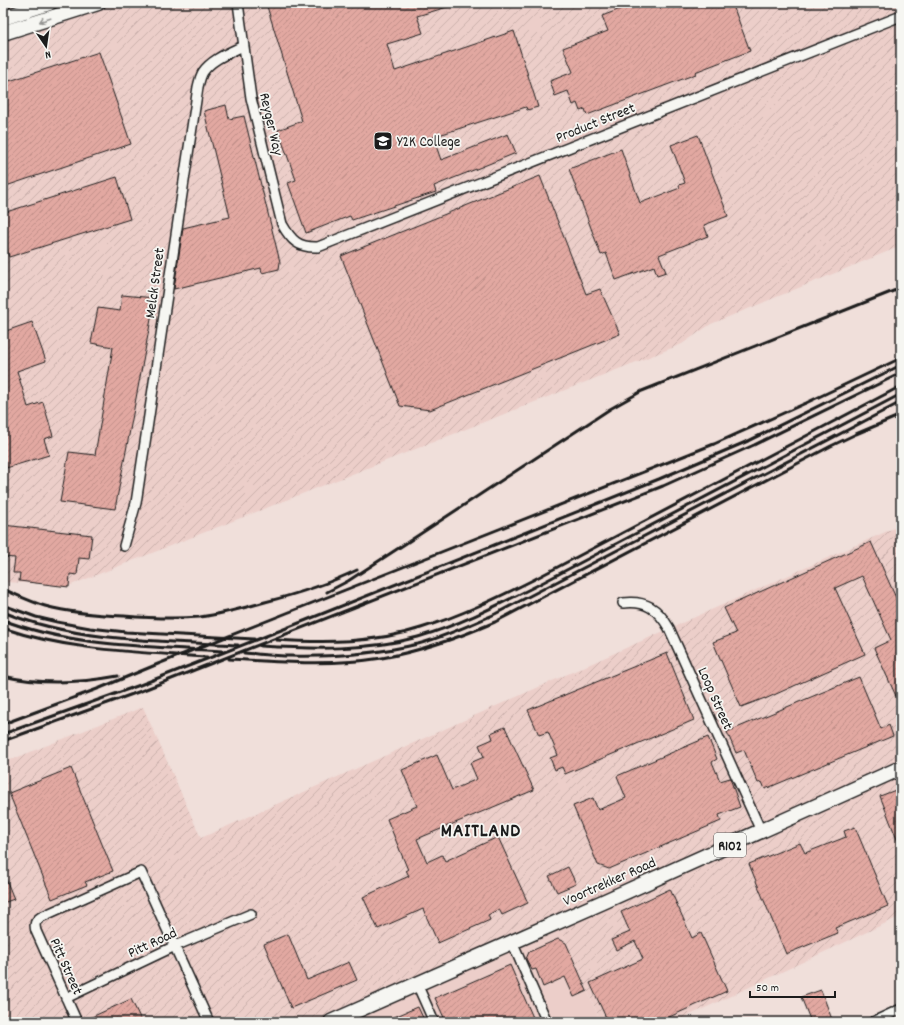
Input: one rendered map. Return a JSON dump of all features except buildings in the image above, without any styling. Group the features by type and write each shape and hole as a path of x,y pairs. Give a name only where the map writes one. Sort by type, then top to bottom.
{"main road":[{"path":"3,18 49,3"},
{"path":"3,33 96,3"},
{"name":"Voortrekker Road","path":"331,1022 901,768"}],"street":[{"name":"Reyger Way","path":"238,3 251,98 282,224 290,238 299,244"},
{"name":"Product Street","path":"299,244 308,247 318,247 901,16"},
{"name":"Melck Street","path":"124,546 136,503 198,87 202,73 210,65 218,59 243,46"},
{"name":"Loop Street","path":"623,603 638,603 648,606 658,611 664,618 761,831"},
{"name":"Pitt Street","path":"77,1022 34,926 36,921 41,917 141,872 176,946"},
{"name":"Pitt Road","path":"66,998 176,946 251,914"},
{"path":"512,942 547,1022"},
{"path":"176,946 209,1022"},
{"path":"417,984 434,1022"},
{"path":"873,1022 901,1010"}],"shaded area":[{"path":"3,3 901,3 901,246 711,324 682,344 71,585 3,582"},
{"path":"901,525 901,916 675,1022 601,1022 558,922 331,1022 3,1022 3,763 143,707 201,838"},
{"path":"558,922 599,1018 591,1022 331,1022"}],"railway":[{"path":"327,592 348,581 610,409 642,391 901,288"},
{"path":"3,724 100,688 714,444 901,358"},
{"path":"3,734 140,685 659,479 748,441 901,365"},
{"path":"3,741 141,691 663,486 754,445 901,373"},
{"path":"276,640 313,642 350,641 386,637 421,628 464,612 533,580 901,386"},
{"path":"260,646 339,648 379,645 399,642 448,627 536,586 901,394"},
{"path":"244,653 279,656 354,654 418,644 447,634 495,614 901,402"},
{"path":"229,659 306,663 344,662 382,658 411,652 453,639 495,622 831,446 901,415"},
{"path":"3,589 40,604 74,612 143,617 191,618 225,613 289,596 324,584 357,570"},
{"path":"3,605 36,617 90,628 126,632 254,639"},
{"path":"3,612 31,622 89,635 148,641 238,645"},
{"path":"3,620 56,636 111,644 222,651"},
{"path":"3,628 28,636 78,646 130,652 207,657"},
{"path":"3,676 46,682 89,680 118,676"}],"place":[{"name":"Y2K College","path":"383,141"}],"district":[{"name":"MAITLAND","path":"481,829"}]}
